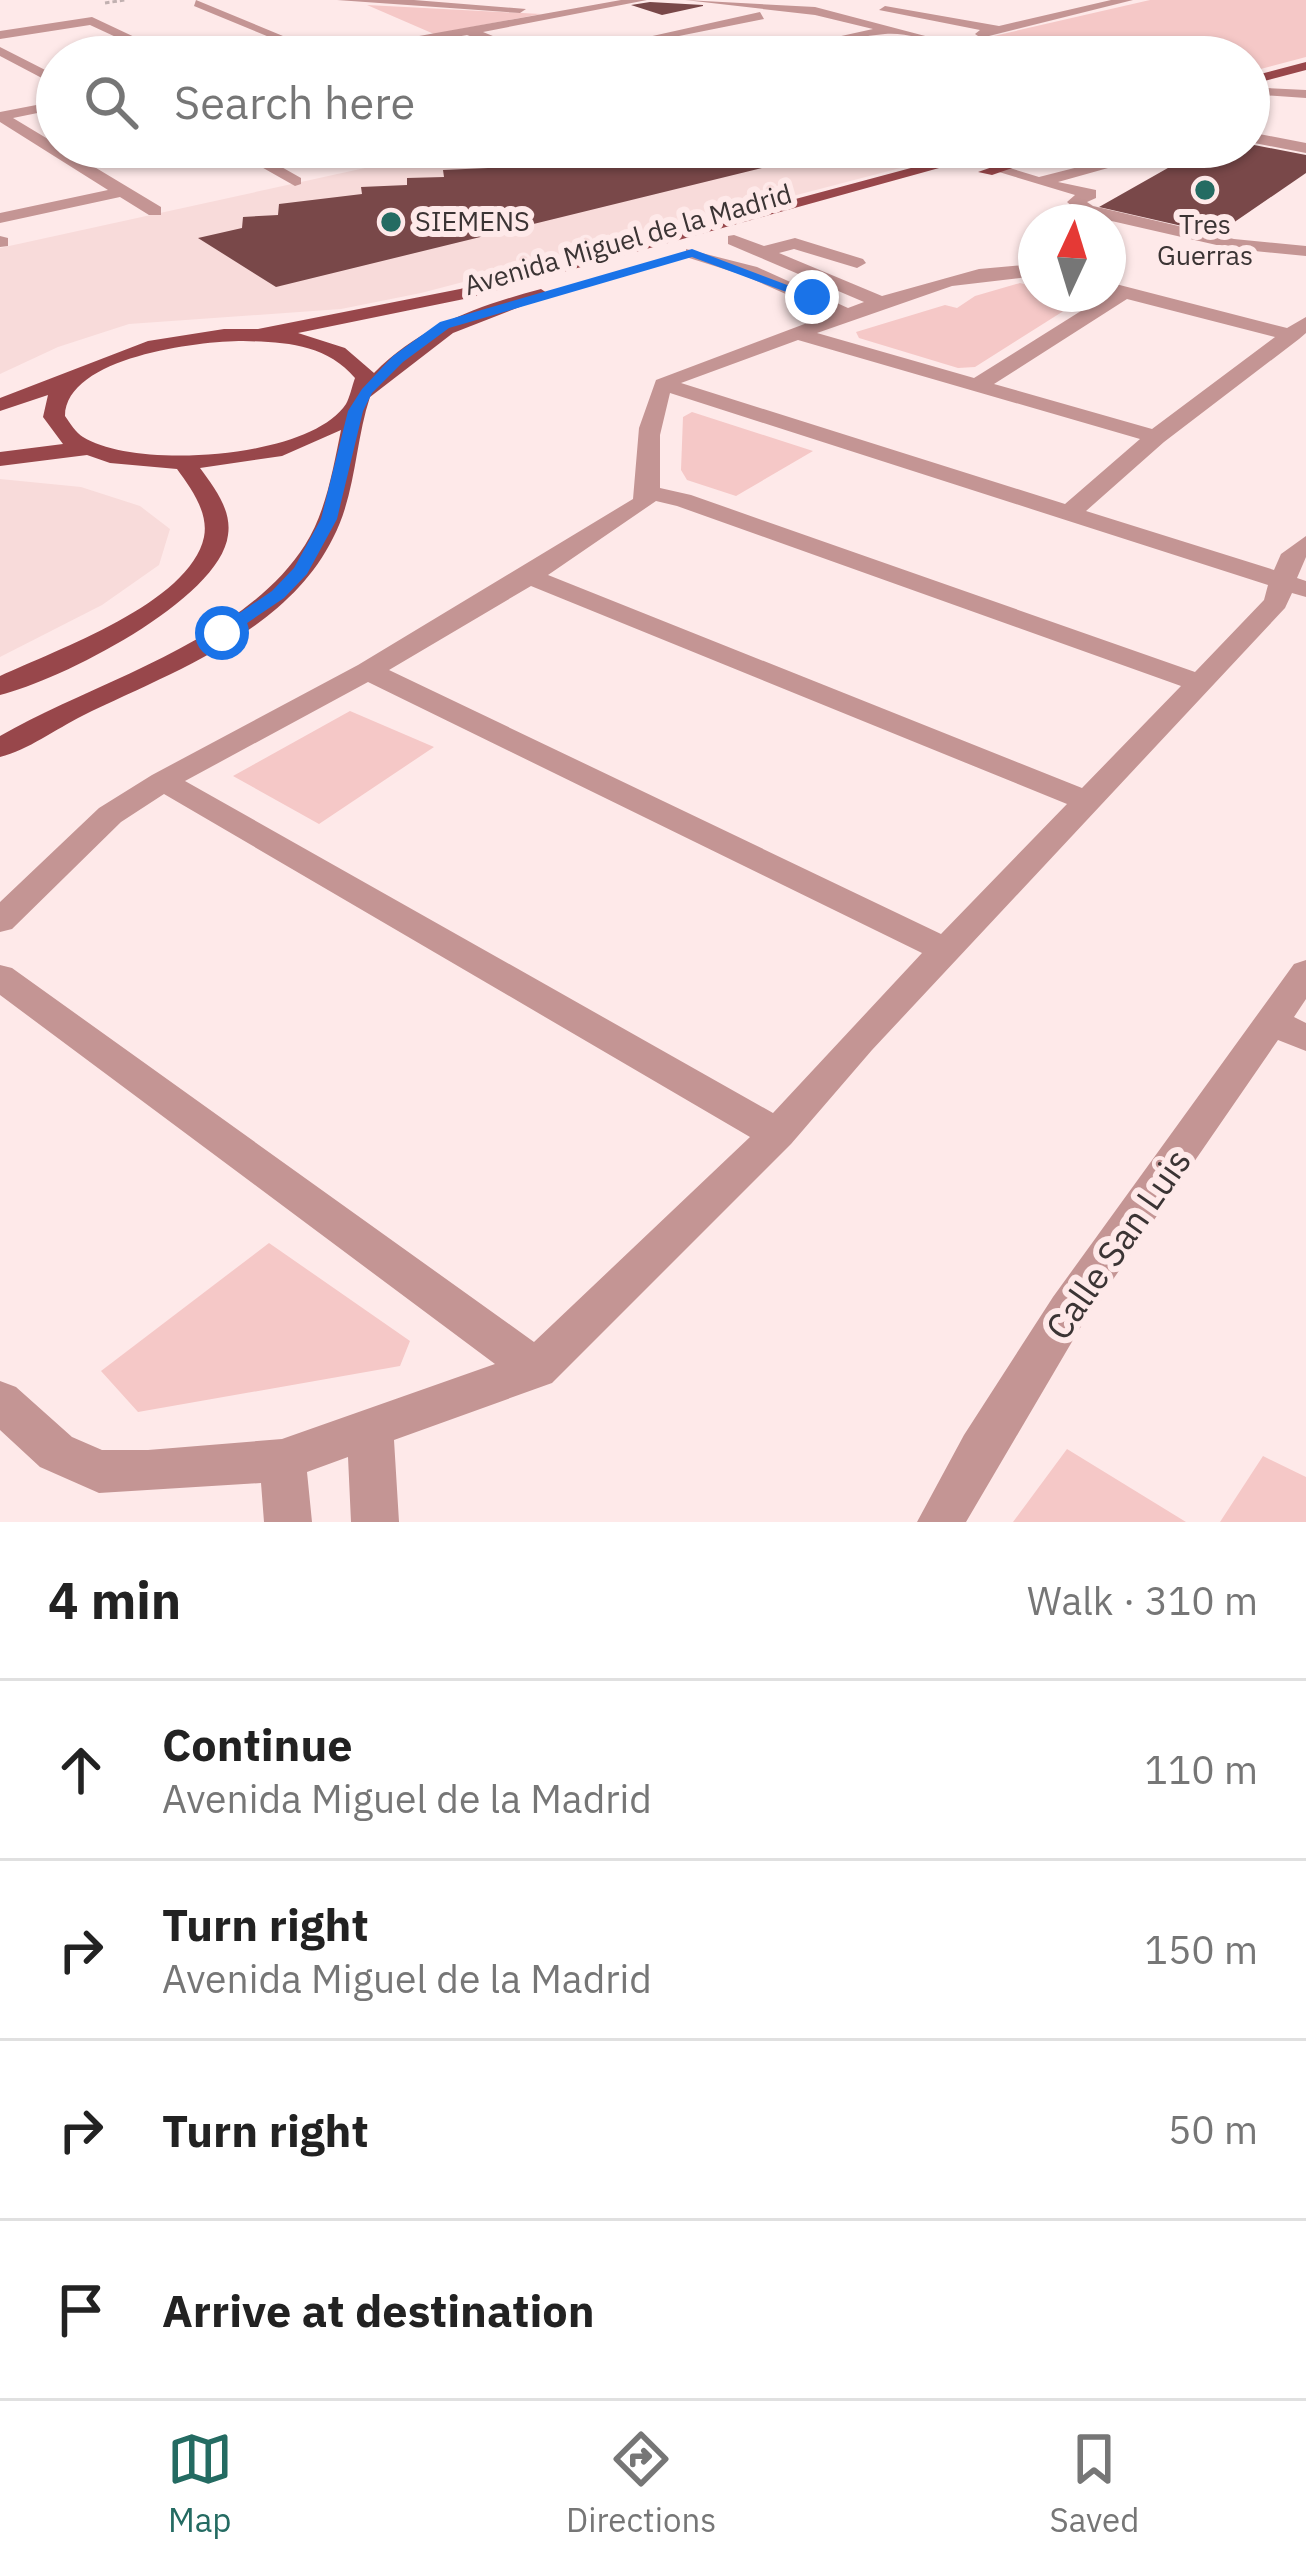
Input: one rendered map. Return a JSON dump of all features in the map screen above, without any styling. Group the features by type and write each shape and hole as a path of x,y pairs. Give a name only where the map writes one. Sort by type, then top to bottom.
{"main road":[{"path":"1270,75 1306,66"},
{"path":"1270,91 1306,82"},
{"name":"Avenida Miguel de la Madrid","path":"260,335 484,289 930,168"},
{"name":"Avenida Miguel de la Madrid","path":"0,459 88,448 131,459 184,463 287,447 323,433 361,401 398,359 445,325 734,240 765,242 1000,168"},
{"path":"0,405 153,345 260,335 291,338 340,353 366,377 329,519 301,570 278,595 222,633 0,748"},
{"path":"71,380 56,399 53,417 64,434 88,448"},
{"path":"0,687 122,626 190,584 216,537 212,505 184,463"}],"street":[{"path":"215,0 198,3 277,36"},
{"path":"341,0 574,12"},
{"path":"341,0 381,16"},
{"path":"446,36 640,0"},
{"path":"691,0 799,8 924,36"},
{"path":"772,0 842,3 999,29"},
{"path":"971,0 993,0"},
{"path":"974,36 1127,0"},
{"path":"660,36 819,3"},
{"path":"0,35 92,21 124,36"},
{"path":"402,25 423,33"},
{"path":"856,36 895,28"},
{"path":"468,32 479,36"},
{"path":"0,51 36,71"},
{"path":"1270,92 1306,94"},
{"path":"0,116 36,110"},
{"path":"0,116 36,139"},
{"path":"1270,129 1306,136"},
{"path":"1270,141 1306,148"},
{"path":"82,168 155,211"},
{"path":"273,168 295,181"},
{"path":"1038,182 1096,168"},
{"path":"1120,168 1076,202 1078,206 1234,244 1306,251"},
{"path":"997,169 1090,194"},
{"path":"0,218 120,192"},
{"path":"765,242 885,304"},
{"path":"728,263 765,242 795,243 857,263"},
{"path":"692,253 728,263 848,315"},
{"path":"0,921 110,815 163,781 368,671 643,502 649,493 648,442 654,405 663,384 848,315 994,271 1018,270"},
{"path":"1126,292 1299,329"},
{"path":"976,386 1084,312"},
{"path":"1072,511 1156,437 1299,329"},
{"path":"797,334 1156,437"},
{"path":"663,384 1294,585"},
{"path":"649,493 682,500 1201,683"},
{"path":"1294,585 1290,559 1306,543"},
{"path":"529,576 1086,801"},
{"path":"0,1401 56,1452 99,1472 282,1460 536,1369 777,1134 945,950 1294,585"},
{"path":"368,671 945,950"},
{"path":"163,781 777,1134"},
{"name":"Calle San Luis","path":"941,1522 970,1467 1077,1300 1289,1030 1306,972"},
{"path":"0,977 536,1369"},
{"path":"370,1429 375,1522"},
{"path":"282,1460 287,1522"}],"shaded area":[{"path":"1150,0 1306,0 1306,57 1270,66 1270,36 994,36"},
{"path":"367,5 541,14 434,34"},
{"path":"365,168 900,168 421,293 341,309 129,324 58,347 0,374 0,248"},
{"path":"1018,284 1018,312 1062,312 975,367 958,368 859,338 856,332 945,305 957,308 975,296"},
{"path":"692,412 813,451 736,496 687,480 681,470 683,417"},
{"path":"0,479 81,487 140,506 170,529 159,565 102,605 0,657"},
{"path":"350,711 434,747 319,824 233,776"},
{"path":"269,1243 410,1341 400,1366 138,1412 101,1371"},
{"path":"1067,1449 1186,1522 1013,1522"},
{"path":"1263,1456 1306,1477 1306,1522 1220,1522"}],"building":[{"path":"631,5 703,6 662,15"},
{"name":"Tres Guerras","path":"1270,148 1306,155 1306,173 1217,234 1126,213 1126,204 1104,204 1168,168 1270,168"},
{"name":"SIEMENS","path":"762,168 276,287 198,238 242,228 243,217 278,215 279,204 362,194 361,187 407,185 407,178 444,177 443,170"}],"place":[{"name":"Tres Guerras","path":"1205,190"},
{"name":"SIEMENS","path":"391,222"}],"route":[{"path":"222,633 278,595 301,570 329,519 356,411 367,392 398,359 445,325 692,253 812,297"}]}
